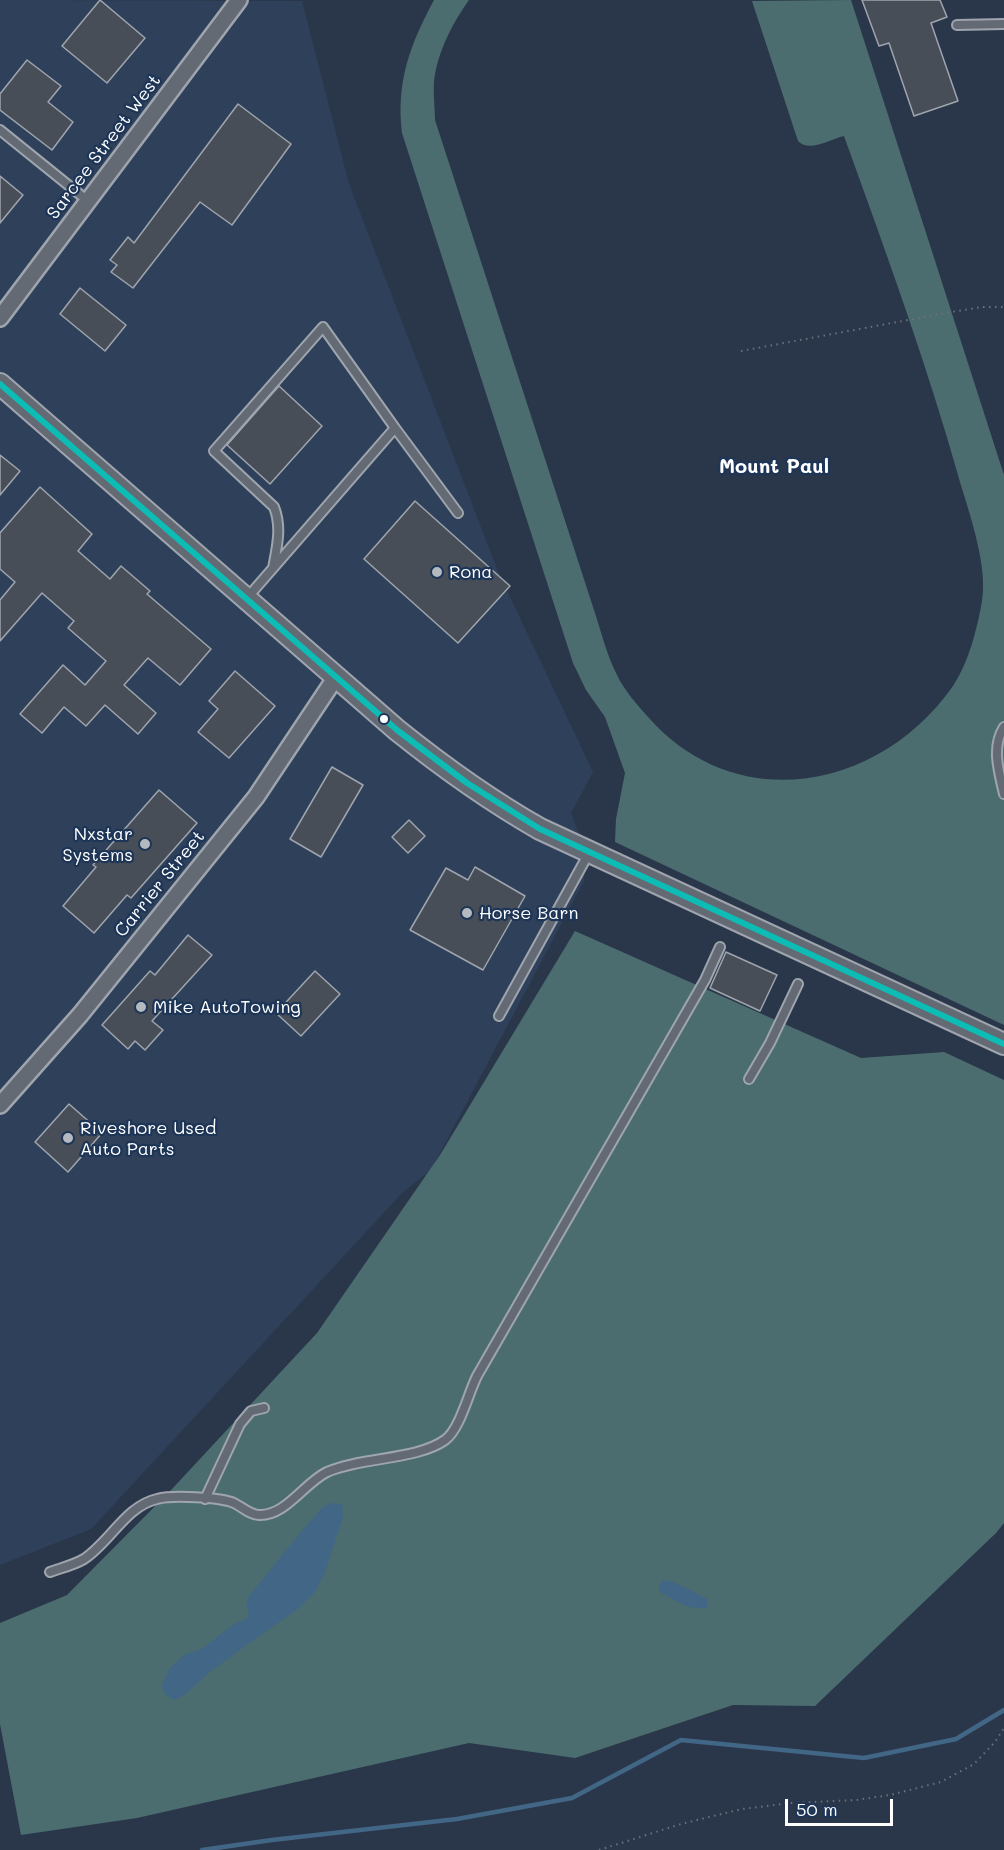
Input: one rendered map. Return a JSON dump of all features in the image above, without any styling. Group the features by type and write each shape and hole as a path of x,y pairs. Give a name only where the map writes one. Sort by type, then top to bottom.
{"street":[{"name":"Sarcee Street West","path":"0,318 239,0"},
{"path":"0,384 397,730 452,774 540,829 1004,1044"},
{"name":"Carrier Street","path":"0,1105 80,1015 256,797 336,677"}],"lane":[{"path":"957,25 1004,24"},
{"path":"0,130 88,201"},
{"path":"273,568 279,535 278,517 274,507 213,451 323,327 394,428 458,513"},
{"path":"246,599 394,428"},
{"path":"1004,727 997,746 997,764 1004,794"},
{"path":"499,1016 590,852"},
{"path":"50,1572 84,1558 135,1510 156,1499 170,1497 225,1500 252,1514 267,1514 278,1509 324,1473 343,1466 429,1448 445,1440 460,1419 477,1376 705,980 720,947"},
{"path":"749,1079 770,1043 798,984"},
{"path":"205,1499 240,1424 251,1411 264,1408"}],"path":[{"path":"741,351 951,312 982,307 1004,307"},
{"path":"599,1850 681,1824 742,1809 791,1803 856,1800 890,1795 941,1782 974,1764 995,1742 1004,1728"}],"shaded area":[{"path":"0,0 302,1 349,184 499,574 593,772 571,813 585,850 584,881 431,1170 402,1193 91,1529 0,1565"},
{"path":"333,1503 342,1504 343,1517 324,1575 314,1593 299,1608 212,1670 183,1696 173,1700 165,1694 162,1686 169,1669 184,1655 201,1649 236,1623 248,1618 249,1612 246,1606 249,1596 324,1506"},
{"path":"663,1580 704,1597 708,1600 707,1607 689,1607 660,1592 659,1586"}],"green space":[{"path":"434,0 469,0 451,29 438,60 434,82 435,120 613,668 631,698 649,718 685,750 724,770 765,779 807,778 849,768 888,749 923,721 953,686 964,667 978,623 982,601 980,557 969,510 934,394 844,136 808,146 798,141 752,1 851,0 1004,475 1004,1025 615,842 616,819 625,773 605,717 586,690 573,663 402,133 403,80 418,32"},
{"path":"575,931 861,1058 944,1052 1004,1080 1004,1523 815,1706 733,1705 575,1758 469,1743 137,1818 21,1835 0,1724 0,1623 67,1595 172,1489 317,1333 440,1155"}],"building":[{"path":"100,0 145,38 107,83 62,46"},
{"path":"862,0 940,0 947,17 931,23 958,101 914,116 889,43 879,46"},
{"path":"27,60 61,86 48,102 73,122 52,150 0,110 0,94"},
{"path":"238,104 291,144 232,225 200,202 133,288 111,272 117,265 110,260 128,237 134,243"},
{"path":"0,176 23,195 0,223"},
{"path":"80,288 126,325 105,351 60,314"},
{"path":"279,386 322,426 270,484 227,445"},
{"path":"0,455 20,471 0,495"},
{"path":"40,487 92,534 78,551 110,579 121,566 150,591 147,594 211,649 180,685 148,658 124,685 156,713 138,734 105,705 86,726 64,707 42,733 20,714 63,665 85,685 106,661 68,628 74,621 42,593 0,641 0,600 15,582 0,569 0,533"},
{"name":"Rona","path":"415,501 510,586 458,643 364,559"},
{"path":"235,671 275,706 229,758 198,732 218,709 209,701"},
{"path":"332,767 363,785 321,857 290,839"},
{"name":"Nxstar Systems","path":"159,790 197,823 131,898 127,895 94,933 63,906 96,867 93,865"},
{"path":"409,820 425,836 408,853 392,837"},
{"name":"Horse Barn","path":"475,867 525,896 483,970 410,930 446,868 468,880"},
{"name":"Mike AutoTowing","path":"188,935 212,955 152,1021 163,1030 145,1050 135,1041 128,1049 102,1025 150,971 155,975"},
{"path":"726,952 777,975 760,1011 710,988"},
{"path":"315,971 340,994 301,1036 276,1013"},
{"name":"Riveshore Used Auto Parts","path":"69,1104 102,1133 68,1172 35,1142"}],"waterway":[{"path":"202,1850 457,1819 572,1798 681,1740 864,1758 956,1739 1004,1710"}],"transit line":[{"path":"0,384 397,730 467,783 540,829 1004,1044"}],"place":[{"name":"Rona","path":"437,572"},
{"name":"Nxstar Systems","path":"145,844"},
{"name":"Horse Barn","path":"467,913"},
{"name":"Mike AutoTowing","path":"141,1007"},
{"name":"Riveshore Used Auto Parts","path":"68,1138"}],"district":[{"name":"Mount Paul","path":"774,467"}]}
